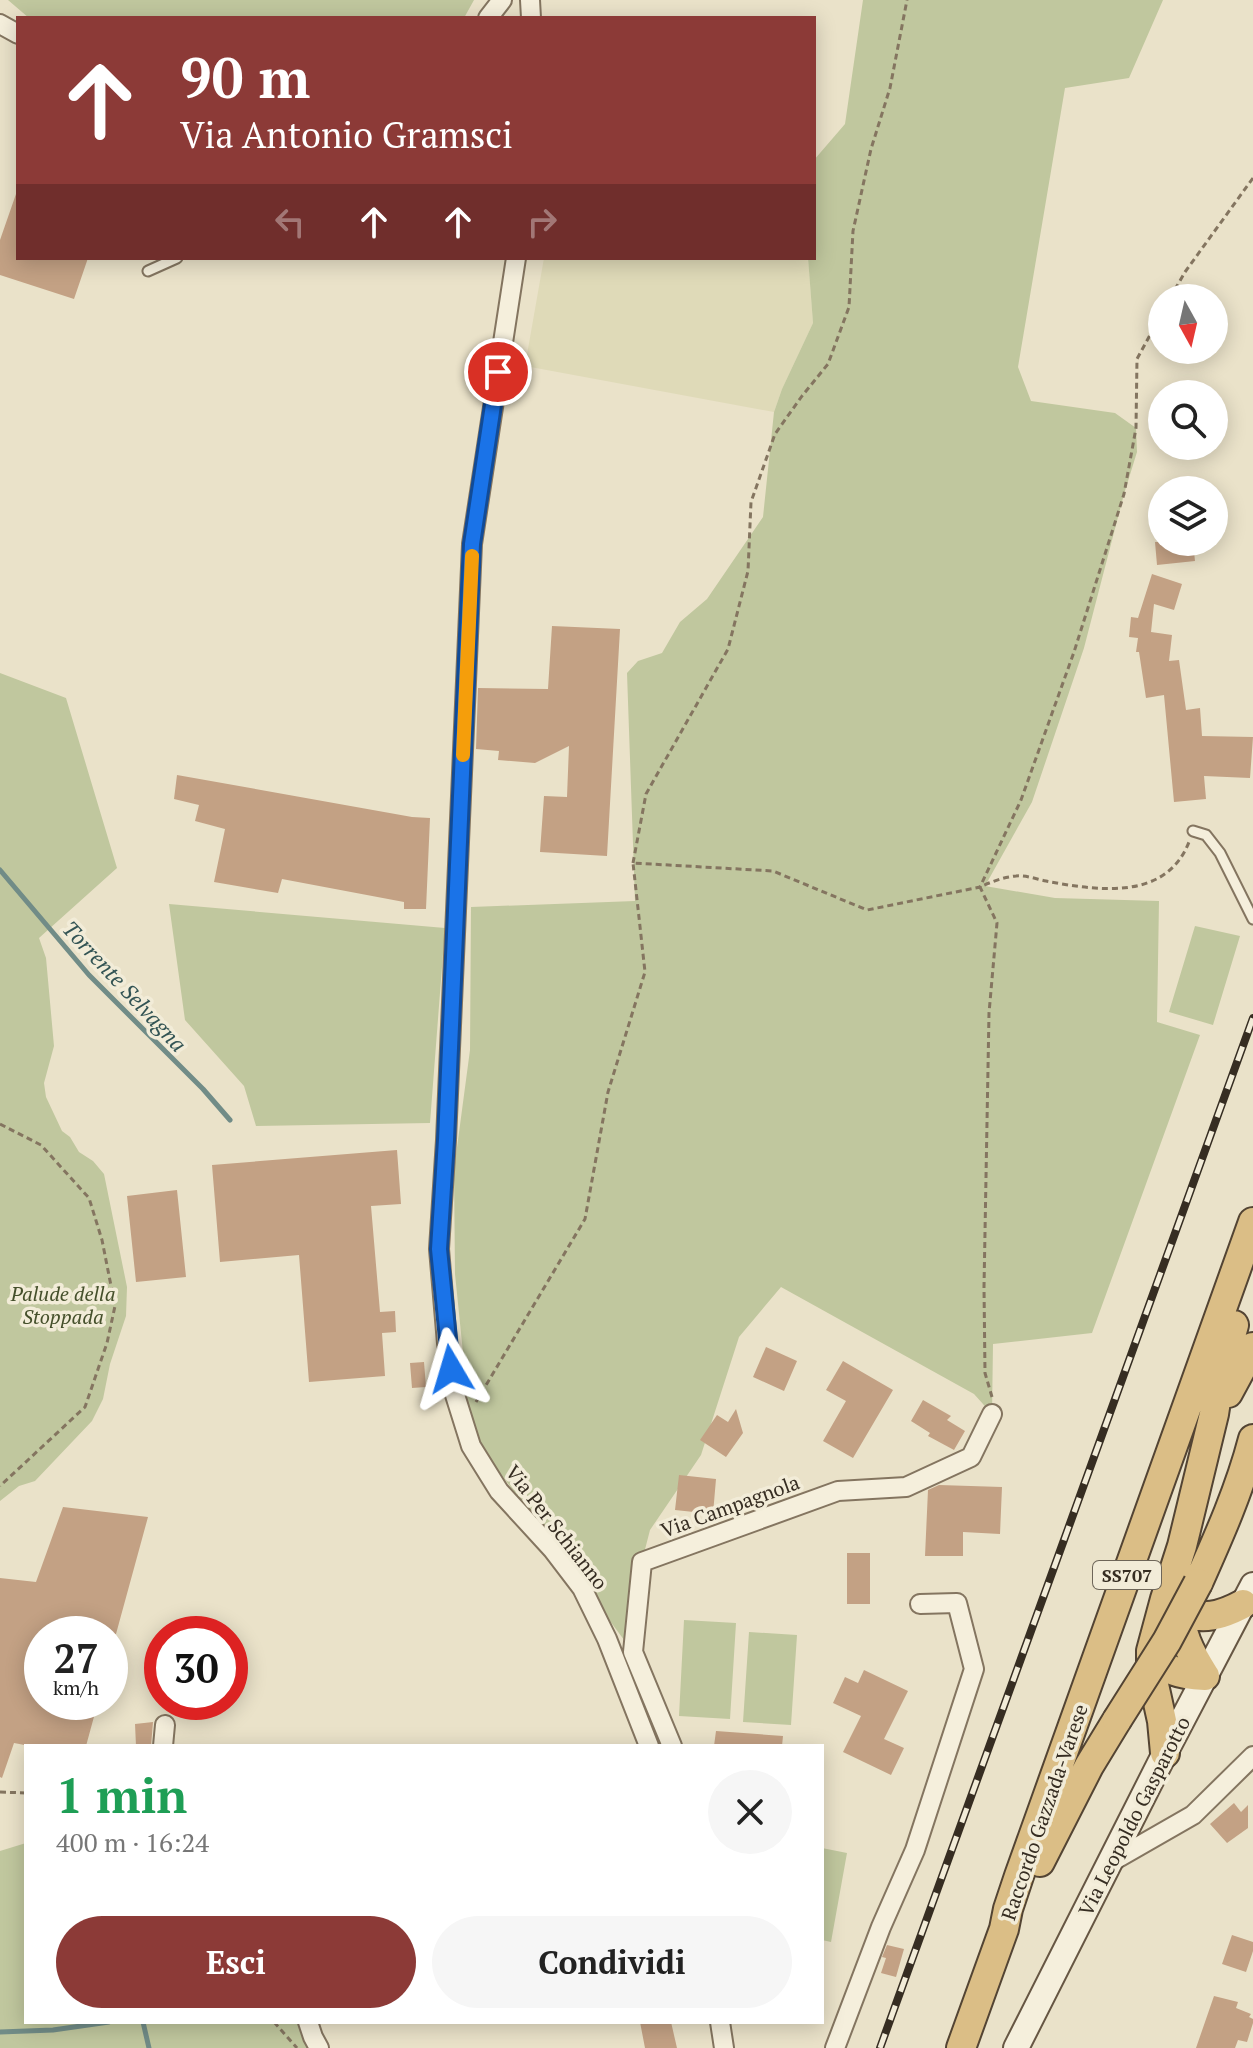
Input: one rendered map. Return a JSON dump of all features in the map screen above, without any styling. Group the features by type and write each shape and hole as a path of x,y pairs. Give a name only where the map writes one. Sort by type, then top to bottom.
{"highway":[{"name":"Raccordo Gazzada-Varese","path":"1004,1929 1028,1849 1253,1222"},
{"path":"1165,1753 1162,1721 1151,1671 1151,1651 1182,1546 1214,1414 1220,1375 1253,1255"},
{"path":"1214,1414 1222,1406 1253,1347"},
{"name":"Raccordo Gazzada-Varese","path":"1004,1929 1015,1915 1082,1778 1167,1641 1198,1583 1227,1517 1253,1439"},
{"path":"1182,1546 1180,1610 1183,1635 1205,1676"},
{"path":"1180,1610 1190,1616 1202,1617 1223,1613 1248,1594"},
{"path":"1151,1651 1158,1662 1166,1667 1180,1673 1205,1676"},
{"name":"SS707","path":"961,2048 1004,1929"}],"main road":[{"name":"Via Leopoldo Gasparotto","path":"1016,2048 1248,1594"}],"street":[{"path":"490,16 502,0"},
{"name":"Via Per Schianno","path":"516,260 472,544 439,1249 447,1343 455,1395 471,1446 499,1491 553,1550 582,1588 607,1639 648,1744"},
{"name":"Via Campagnola","path":"671,1744 633,1652 642,1562 838,1491 906,1487 971,1457 992,1406"},
{"path":"835,2048 881,1927 915,1850 974,1669 957,1603 920,1604"},
{"path":"163,1744 165,1725"},
{"path":"1111,1862 1193,1815 1253,1756"},
{"path":"309,2024 319,2048"},
{"path":"720,2024 724,2048"}],"lane":[{"path":"148,271 173,260"},
{"path":"1193,831 1206,835 1220,853 1253,919"}],"path":[{"path":"463,1423 585,1219 608,1092 645,972 633,863 646,794 728,649 748,571 751,502 775,434 828,364 849,307 853,231 871,149 890,88 907,0"},
{"path":"1178,284 1253,178"},
{"path":"980,887 1021,800 1074,652 1124,494 1136,428 1137,359 1148,339"},
{"path":"633,863 773,871 867,910 980,887 1013,876 1104,888 1152,883 1180,863 1193,831"},
{"path":"980,887 997,923 989,1013 984,1287 985,1373 992,1406"},
{"path":"0,1124 41,1145 89,1198 102,1240 115,1306 107,1343 85,1407 0,1486"},
{"path":"0,1792 24,1793"},
{"path":"276,2024 297,2048"}],"shaded area":[{"path":"544,260 808,260 813,323 774,412 525,366"}],"green space":[{"path":"8,0 474,0 465,16 27,16"},
{"path":"863,0 1163,0 1129,78 1065,88 1018,367 1031,401 1115,413 1136,428 1137,452 1084,648 1032,802 985,886 1055,898 1159,901 1157,1022 1200,1035 1092,1333 993,1344 992,1414 974,1394 781,1287 739,1337 701,1455 650,1530 632,1600 633,1652 463,1423 466,1382 455,1274 454,1170 470,1050 471,907 635,901 627,673 638,661 662,653 680,622 707,599 763,517 774,412 813,323 808,260 816,260 816,158 845,124"},
{"name":"Palude della Stoppada","path":"0,673 66,698 117,868 39,938 46,958 54,1046 44,1083 46,1097 62,1131 70,1137 79,1152 93,1161 104,1174 127,1287 126,1316 110,1364 103,1399 92,1421 35,1481 19,1486 0,1501"},
{"path":"169,904 445,928 430,1123 256,1126 244,1086 185,1020"},
{"path":"1195,926 1240,936 1213,1025 1169,1012"},
{"path":"684,1620 736,1623 730,1719 679,1716"},
{"path":"749,1632 797,1635 791,1725 743,1722"},
{"path":"24,1844 24,2024 312,2024 319,2048 0,2048 0,1851"},
{"path":"824,1848 847,1853 831,1942 824,1940"}],"building":[{"path":"16,194 16,260 87,260 74,299 0,275 0,240"},
{"path":"1156,556 1194,556 1195,561 1157,565"},
{"path":"1152,574 1182,584 1174,610 1154,604 1151,632 1172,635 1169,661 1179,660 1186,710 1200,708 1202,736 1253,737 1250,778 1204,776 1206,799 1174,802 1164,695 1146,698 1139,652 1136,652 1138,638 1129,637 1131,617 1138,618"},
{"path":"552,626 620,629 607,856 540,852 544,796 567,797 569,746 535,763 498,760 499,751 476,749 478,688 548,689"},
{"path":"177,775 430,818 426,909 404,909 404,902 282,879 278,893 214,882 225,829 195,821 199,805 174,799"},
{"path":"397,1150 401,1204 371,1206 380,1312 395,1311 396,1332 382,1333 385,1376 309,1382 299,1255 220,1262 212,1165"},
{"path":"177,1190 186,1277 136,1282 127,1196"},
{"path":"766,1347 797,1361 784,1391 753,1377"},
{"path":"843,1361 893,1390 853,1458 823,1441 846,1401 826,1390"},
{"path":"424,1362 426,1387 412,1388 410,1363"},
{"path":"923,1400 951,1416 947,1420 965,1431 954,1450 928,1436 930,1433 911,1421"},
{"path":"736,1409 743,1433 726,1457 700,1440 717,1415 728,1422"},
{"path":"679,1475 716,1479 713,1514 675,1510"},
{"path":"939,1485 1002,1487 1000,1534 963,1532 963,1556 925,1556 928,1490"},
{"path":"63,1507 148,1517 121,1616 24,1616 24,1720 93,1720 87,1744 14,1743 2,1778 0,1777 0,1578 36,1582"},
{"path":"847,1553 870,1553 870,1604 847,1604"},
{"path":"864,1670 908,1691 884,1739 904,1748 891,1775 843,1752 861,1716 833,1703 845,1677 858,1683"},
{"path":"153,1722 151,1744 136,1744 135,1724"},
{"path":"716,1731 783,1736 782,1744 714,1744"},
{"path":"1234,1803 1241,1812 1248,1805 1248,1828 1227,1843 1210,1824"},
{"path":"1232,1935 1253,1942 1246,1972 1222,1964"},
{"path":"887,1945 904,1949 896,1977 881,1973"},
{"path":"1214,1996 1238,2002 1236,2008 1251,2014 1249,2017 1253,2023 1247,2042 1238,2040 1235,2048 1196,2048"},
{"path":"640,2024 671,2024 677,2048 645,2048"}],"waterway":[{"name":"Torrente Selvagna","path":"0,870 89,975 230,1120"},
{"path":"0,2032 53,2030 95,2024"},
{"name":"Torrente Selvagna","path":"143,2024 149,2048"}],"railway":[{"path":"880,2048 1253,1018"}],"slow traffic":[{"path":"463,755 472,556"}],"route":[{"path":"451,1369 439,1249 472,544 498,372"}]}
